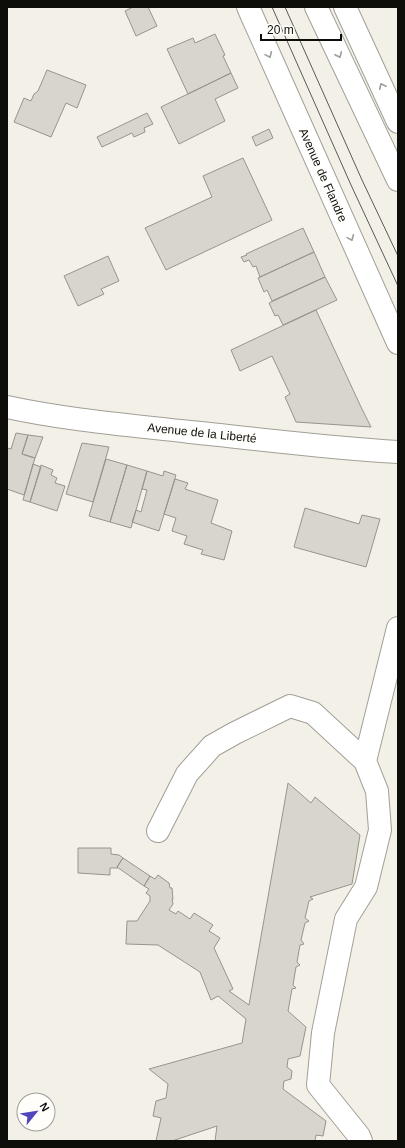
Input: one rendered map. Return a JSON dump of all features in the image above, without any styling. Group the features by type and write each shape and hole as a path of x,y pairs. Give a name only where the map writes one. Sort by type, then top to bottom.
{"street":[{"name":"Avenue de Flandre","path":"248,7 398,343"},
{"path":"316,7 398,180"},
{"path":"344,7 398,122"},
{"name":"Avenue de la Liberté","path":"7,407 97,422 340,448 398,452"},
{"path":"365,761 398,628"},
{"path":"158,831 188,774 212,746 290,706 313,713 365,761 377,791 380,830 366,887 346,919 323,1032 318,1085 359,1136 361,1141"}],"building":[{"path":"133,7 148,7 157,26 136,36 125,11"},
{"path":"215,34 225,55 223,56 231,73 188,94 167,49 193,38 195,43"},
{"path":"47,70 86,85 77,108 66,103 51,137 14,122 24,98 31,101 34,94 38,91"},
{"path":"231,73 238,88 215,99 225,121 179,144 161,107"},
{"path":"147,113 153,124 144,128 145,132 134,137 132,133 102,147 97,137"},
{"path":"269,129 273,138 256,146 252,137"},
{"path":"243,158 272,220 166,270 145,228 212,197 203,176"},
{"path":"303,228 314,252 260,277 256,266 253,267 249,260 244,262 241,257 247,255 246,254"},
{"path":"314,252 325,277 272,301 267,290 264,292 258,278"},
{"path":"108,256 119,281 101,289 104,294 78,306 64,276"},
{"path":"325,277 337,300 283,325 278,315 275,316 269,303"},
{"path":"316,310 371,427 296,422 285,397 290,394 272,356 240,371 231,350"},
{"path":"16,433 28,435 22,454 35,458 24,495 7,489 7,448 11,449"},
{"path":"28,435 43,437 35,458 22,454"},
{"path":"82,443 109,447 93,502 66,494"},
{"path":"106,459 127,465 110,522 89,516"},
{"path":"33,464 41,467 30,502 23,500"},
{"path":"41,465 53,470 51,475 57,478 55,483 65,486 57,511 30,502"},
{"path":"127,465 147,471 131,528 110,522"},
{"path":"147,471 163,476 164,471 176,475 159,531 132,522 136,510 141,512 147,490 142,489"},
{"path":"175,479 188,483 185,489 218,500 211,523 232,531 224,560 201,554 203,550 184,544 187,536 172,531 176,518 164,514"},
{"path":"305,508 359,524 362,515 380,519 366,567 294,547"},
{"path":"288,783 311,803 315,797 360,835 352,884 310,897 313,899 309,901 305,918 309,921 305,923 301,940 304,944 300,945 297,962 300,965 296,967 293,985 296,988 292,989 288,1011 306,1027 300,1056 288,1059 287,1067 292,1071 291,1079 284,1081 283,1089 326,1121 323,1136 316,1135 315,1141 215,1141 217,1126 172,1141 156,1141 161,1118 153,1116 156,1101 166,1098 168,1084 149,1069 242,1043 246,1019 218,996 211,1000 200,972 158,945 126,944 127,921 137,921 150,901 150,896 146,893 149,889 144,886 150,876 155,879 158,875 169,883 170,888 172,888 173,904 169,910 176,914 178,911 190,919 194,913 213,925 209,931 220,938 214,948 233,989 229,991 249,1005"},
{"path":"78,848 111,848 111,854 119,855 123,858 117,867 118,868 110,868 110,875 78,873"},
{"path":"123,858 150,876 144,886 117,867"}],"tram line":[{"path":"272,7 351,185 398,286"},
{"path":"285,7 362,180 398,256"}]}
